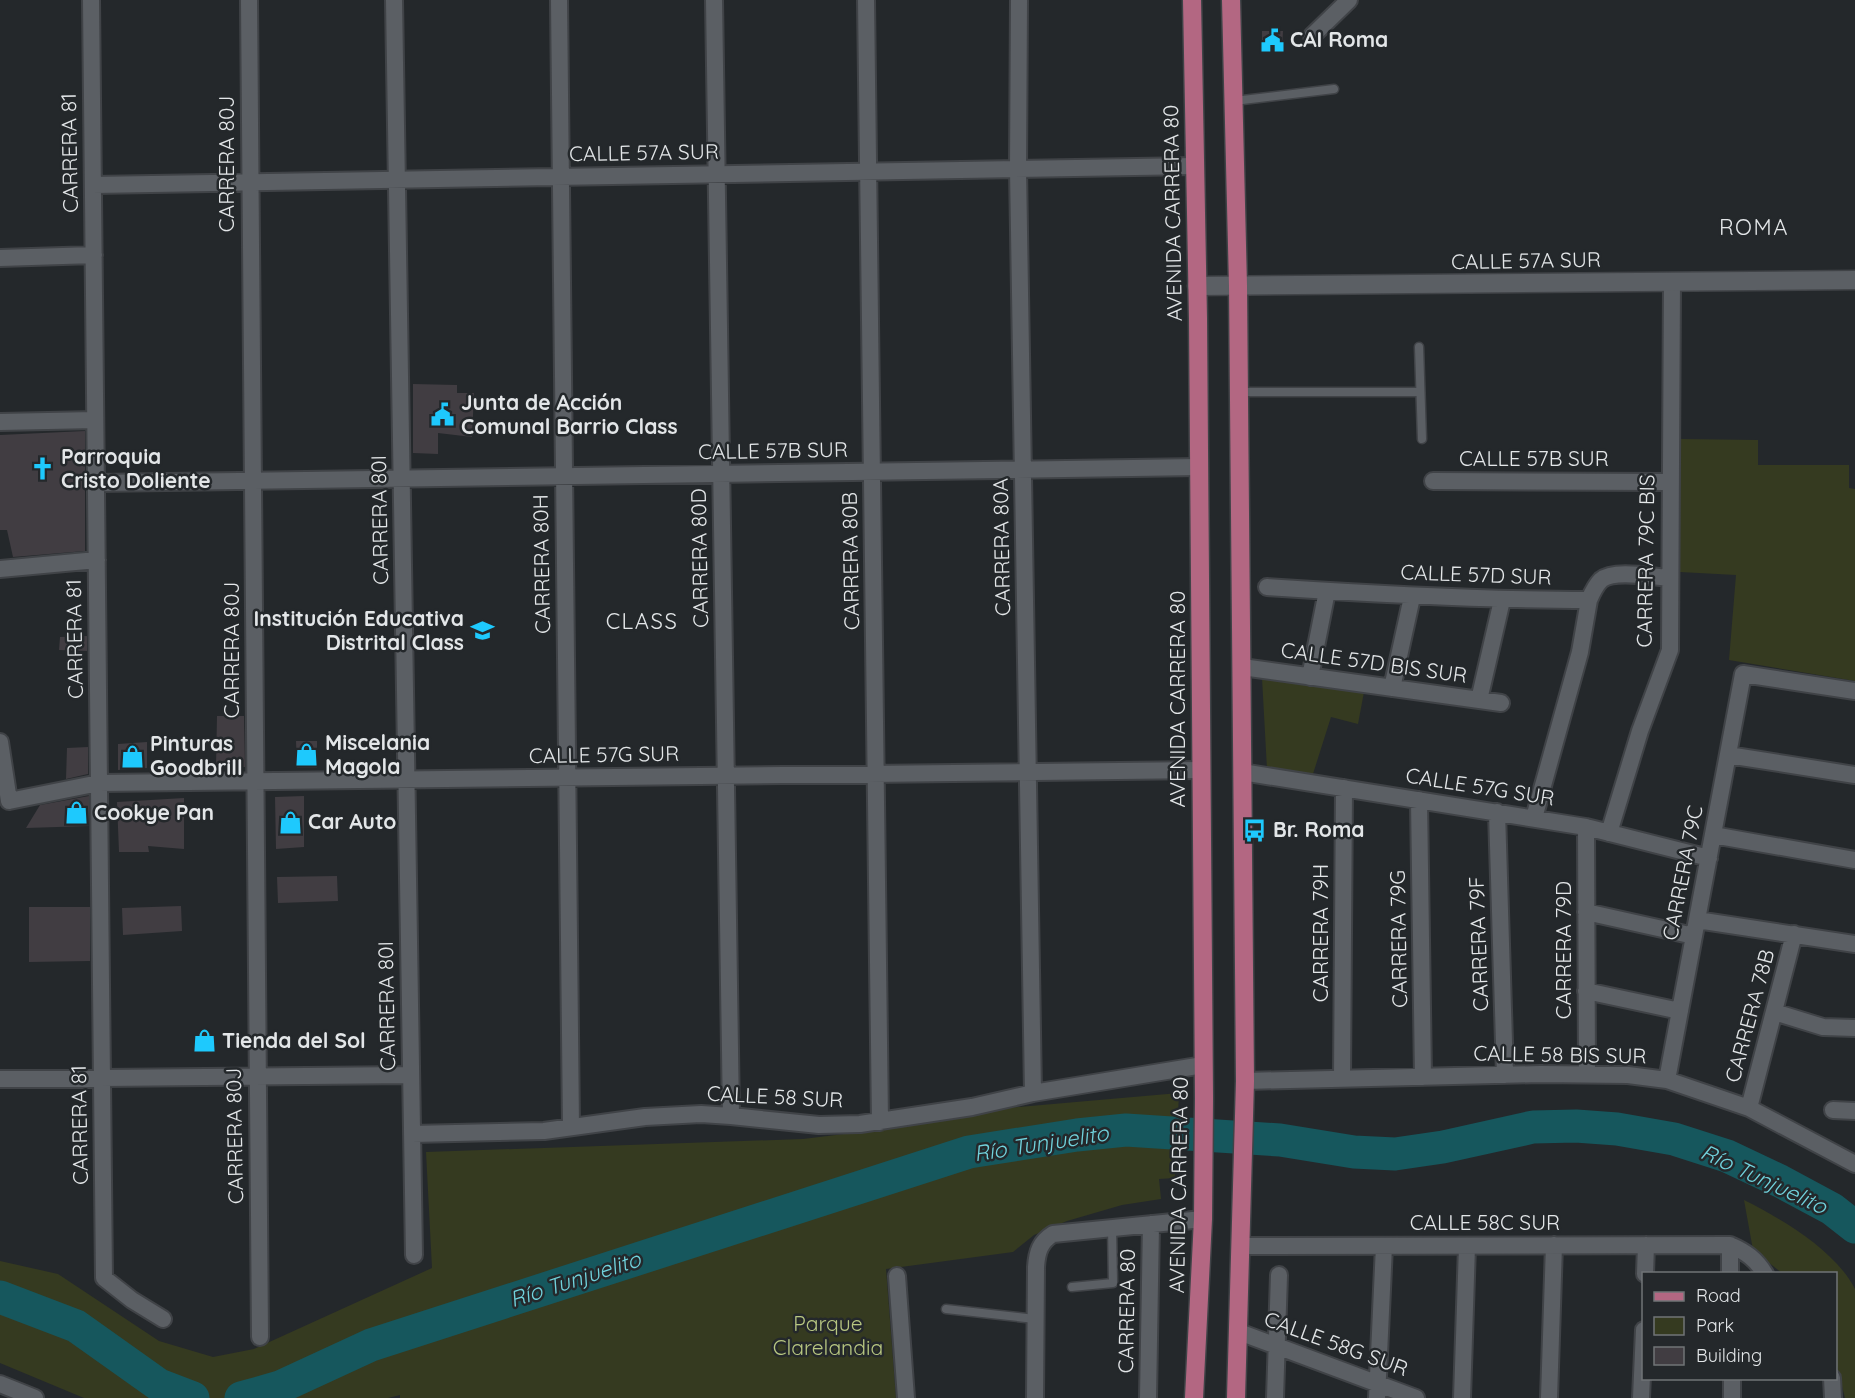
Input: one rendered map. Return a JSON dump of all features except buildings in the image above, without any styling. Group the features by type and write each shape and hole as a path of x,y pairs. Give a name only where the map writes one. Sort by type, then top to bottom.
{"main road":[{"name":"AVENIDA CARRERA 80","path":"1192,0 1199,467 1204,1098 1203,1219 1194,1398"},
{"path":"1231,0 1238,286 1245,1089 1236,1398"}],"street":[{"name":"CARRERA 81","path":"91,0 104,1278 132,1300 164,1319"},
{"name":"CARRERA 80J","path":"249,0 260,1337"},
{"name":"CARRERA 80I","path":"394,0 414,1255"},
{"name":"CARRERA 80H","path":"559,0 571,1127"},
{"name":"CARRERA 80D","path":"714,0 731,1116"},
{"name":"CARRERA 80B","path":"866,0 880,1122"},
{"name":"CARRERA 80A","path":"1019,0 1017,169 1033,1093"},
{"path":"1312,36 1349,0"},
{"name":"CALLE 57A SUR","path":"93,185 1195,166"},
{"path":"0,258 94,255"},
{"name":"CALLE 57A SUR","path":"1197,286 1855,280"},
{"name":"CARRERA 79C BIS","path":"1609,833 1640,731 1670,650 1672,282"},
{"path":"0,422 95,420"},
{"name":"CALLE 57B SUR","path":"96,483 1199,467"},
{"name":"CALLE 57B SUR","path":"1433,481 1671,482"},
{"path":"0,569 97,560"},
{"path":"1534,818 1580,652 1593,589 1602,579 1611,575 1670,578"},
{"name":"CALLE 57D SUR","path":"1267,587 1412,597 1589,600"},
{"path":"1310,677 1327,591"},
{"path":"1392,688 1412,597"},
{"path":"1479,700 1502,600"},
{"name":"CALLE 57D BIS SUR","path":"1242,667 1501,703"},
{"name":"CARRERA 79C","path":"1667,1080 1743,674 1855,691"},
{"path":"0,742 4,807"},
{"path":"1728,755 1855,775"},
{"name":"CALLE 57G SUR","path":"4,807 99,783 1201,770"},
{"name":"CALLE 57G SUR","path":"1242,772 1586,827 1709,858"},
{"name":"CARRERA 79H","path":"1342,1079 1344,788"},
{"name":"CARRERA 79G","path":"1419,800 1423,1077"},
{"name":"CARRERA 79F","path":"1497,812 1505,1075"},
{"name":"CARRERA 79D","path":"1586,827 1587,1074"},
{"path":"1713,835 1855,861"},
{"path":"1586,912 1696,928 1794,934 1855,944"},
{"name":"CARRERA 78B","path":"1749,1108 1794,934"},
{"path":"1586,991 1680,1011"},
{"path":"1774,1012 1823,1027 1855,1028"},
{"name":"CALLE 58 SUR","path":"412,1134 544,1131 645,1117 701,1114 819,1125 880,1122 972,1107 1033,1093 1203,1065"},
{"path":"0,1079 411,1075"},
{"name":"CALLE 58 BIS SUR","path":"1245,1089 1342,1079 1628,1075 1667,1080 1749,1108 1855,1164"},
{"path":"1833,1110 1855,1111"},
{"path":"1035,1398 1037,1252 1045,1239 1053,1234 1203,1219"},
{"name":"CARRERA 80","path":"1148,1398 1151,1224"},
{"path":"1549,1398 1554,1245"},
{"path":"1645,1272 1646,1245"},
{"path":"1730,1272 1730,1245 1746,1251 1764,1272"},
{"name":"CALLE 58C SUR","path":"1241,1246 1730,1245"},
{"path":"1377,1391 1384,1246"},
{"path":"1462,1398 1467,1246"},
{"path":"1275,1398 1279,1275"},
{"path":"897,1276 906,1398"},
{"name":"CALLE 58G SUR","path":"1239,1332 1377,1391 1416,1398"},
{"path":"1641,1398 1642,1375"},
{"path":"1731,1380 1732,1398"},
{"path":"1832,1380 1833,1398"},
{"path":"0,1383 35,1398"}],"lane":[{"path":"1231,0 1242,0"},
{"path":"1234,101 1334,89"},
{"path":"1419,347 1422,439"},
{"path":"1239,392 1420,392"},
{"path":"1072,1287 1113,1283 1112,1228"},
{"path":"946,1309 1035,1319"}],"green space":[{"path":"1679,439 1758,440 1758,465 1849,465 1849,488 1855,489 1855,681 1729,660 1736,575 1680,572"},
{"path":"1262,678 1364,692 1358,724 1331,717 1312,777 1267,769"},
{"name":"Parque Clarelandia","path":"1179,1093 1175,1178 1159,1179 1161,1199 1122,1205 1067,1221 1034,1235 1013,1252 886,1269 896,1398 400,1398 400,1395 388,1398 84,1398 0,1363 0,1261 58,1274 159,1341 213,1357 254,1349 432,1268 426,1152 803,1139 885,1129 932,1117 972,1111"},
{"path":"1744,1200 1775,1216 1806,1237 1835,1261 1846,1275 1855,1289 1855,1398 1845,1398 1837,1366 1837,1272 1781,1272 1753,1250"}],"waterway":[{"name":"Río Tunjuelito","path":"241,1398 280,1387 371,1345 969,1152 1077,1135 1126,1130 1280,1140 1354,1152 1395,1154 1443,1147 1533,1127 1576,1126 1617,1129 1674,1139 1727,1156 1832,1209 1855,1227"},
{"name":"Río Tunjuelito","path":"0,1297 76,1326 159,1385 193,1398"}],"place":[{"name":"CAI Roma","path":"1272,40"},
{"name":"Junta de Acción Comunal Barrio Class","path":"443,415"},
{"name":"Parroquia Cristo Doliente","path":"43,469"},
{"name":"Institución Educativa Distrital Class","path":"482,631"},
{"name":"Miscelania Magola","path":"307,755"},
{"name":"Pinturas Goodbrill","path":"132,756"},
{"name":"Cookye Pan","path":"76,813"},
{"name":"Car Auto","path":"290,822"},
{"name":"Br. Roma","path":"1255,830"},
{"name":"Tienda del Sol","path":"204,1041"}],"district":[{"name":"ROMA","path":"1754,227"},
{"name":"CLASS","path":"642,621"}]}
